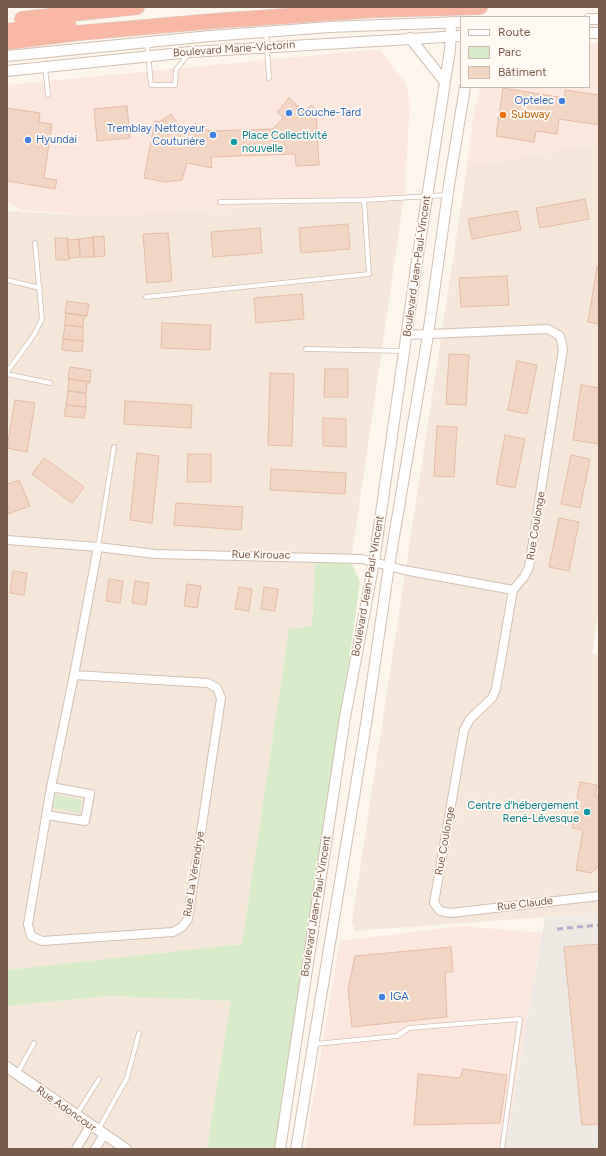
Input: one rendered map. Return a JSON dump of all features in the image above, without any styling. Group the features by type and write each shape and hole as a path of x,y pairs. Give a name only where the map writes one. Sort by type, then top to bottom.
{"highway":[{"path":"7,20 137,7"},
{"path":"7,31 275,7"},
{"path":"7,42 165,25 374,10 480,7"}],"street":[{"name":"Boulevard Marie-Victorin","path":"7,56 147,41 266,32 456,22"},
{"name":"Boulevard Jean-Paul-Vincent","path":"280,1149 345,717 374,562 427,196 445,82 456,36 456,22"},
{"name":"Boulevard Marie-Victorin","path":"7,71 190,52 267,46 456,36"},
{"path":"410,38 445,82"},
{"name":"Boulevard Jean-Paul-Vincent","path":"296,1149 366,724 389,566 428,335 447,195 466,88"},
{"name":"Rue Coulonge","path":"406,335 548,329 560,336 563,349 529,566 524,577 513,590 496,689 492,698 470,719 464,730 434,903 440,911 451,913"},
{"name":"Rue Kirouac","path":"7,540 98,547 155,554 354,558 513,590"},
{"name":"Rue La Vérendrye","path":"74,675 208,683 217,688 221,698 188,919 182,927 173,932 42,941 31,936 28,924 51,787 98,547"},
{"path":"46,815 85,821 90,794 51,787"},
{"name":"Rue Claude","path":"451,913 599,896"},
{"path":"311,938 330,938"},
{"name":"Rue Adoncour","path":"7,1067 126,1149"},
{"path":"76,1149 97,1130"},
{"path":"95,1149 97,1130"}],"lane":[{"path":"266,32 269,78"},
{"path":"147,41 152,86 175,85 176,70 190,52"},
{"path":"45,66 48,95"},
{"path":"220,202 364,200 447,195"},
{"path":"146,296 369,274 364,200"},
{"path":"35,243 42,319 34,335 7,373 50,383"},
{"path":"7,280 40,288"},
{"path":"306,349 404,351"},
{"path":"98,547 114,447"},
{"path":"313,1044 397,1036 409,1028 520,1019 502,1149"},
{"path":"97,1130 127,1078 139,1033"},
{"path":"17,1074 34,1044"},
{"path":"76,1116 99,1079"}],"shaded area":[{"path":"590,43 599,43 599,143 467,167 473,119 480,88 590,88"},
{"path":"380,49 406,84 410,104 404,197 101,216 22,210 7,202 7,85"},
{"path":"599,143 599,611 592,653 599,655 599,913 355,931 352,921 467,167"},
{"path":"404,197 351,562 315,560 312,626 289,629 242,944 7,970 7,211 101,216"},
{"path":"599,913 599,1149 505,1149 545,917"},
{"path":"462,926 542,933 505,1149 305,1149 340,941"},
{"path":"109,996 231,1001 207,1149 7,1149 7,1006"}],"green space":[{"path":"315,560 351,562 360,582 311,938 279,1149 207,1149 231,1001 109,996 7,1006 7,970 242,944 289,629 312,626"},
{"path":"55,795 82,800 80,813 53,808"}],"building":[{"path":"503,88 564,98 565,90 599,95 599,125 559,119 557,134 536,131 534,142 496,136"},
{"name":"Place Collectivité nouvelle","path":"289,98 305,112 311,105 316,110 319,165 296,166 295,154 211,157 212,168 187,163 182,180 166,182 144,178 155,121 159,122 171,114 176,122 175,125 211,131 273,129 283,118 277,112"},
{"path":"127,106 130,138 97,141 94,109"},
{"name":"Hyundai","path":"7,108 40,113 39,122 52,124 44,178 57,180 55,189 7,181"},
{"path":"585,199 589,219 540,228 536,208"},
{"path":"517,211 521,230 472,239 468,219"},
{"path":"348,224 350,249 301,253 299,228"},
{"path":"260,228 262,253 213,257 211,232"},
{"path":"168,233 172,281 147,283 143,234"},
{"path":"104,236 105,256 94,257 93,237"},
{"path":"93,237 94,257 80,257 79,239"},
{"path":"55,238 67,238 69,260 56,260"},
{"path":"67,238 70,240 79,239 80,257 69,258"},
{"path":"597,267 599,267 599,324 588,322"},
{"path":"507,276 509,305 461,307 459,278"},
{"path":"302,294 304,319 256,323 254,298"},
{"path":"67,301 89,304 87,316 65,313"},
{"path":"66,313 87,316 84,318 83,327 65,325"},
{"path":"162,323 211,325 210,350 161,348"},
{"path":"65,325 83,327 83,341 63,339"},
{"path":"63,339 83,341 82,352 62,350"},
{"path":"449,354 469,355 466,405 446,404"},
{"path":"517,361 537,365 527,414 508,410"},
{"path":"70,367 91,370 90,382 68,379"},
{"path":"325,369 348,369 348,397 324,397"},
{"path":"270,373 294,374 292,446 268,445"},
{"path":"69,379 90,382 87,384 86,393 68,391"},
{"path":"581,385 599,388 599,444 573,440"},
{"path":"68,391 86,393 86,407 66,405"},
{"path":"15,400 35,403 27,452 7,448"},
{"path":"125,401 192,405 191,428 124,424"},
{"path":"66,405 86,407 84,418 64,416"},
{"path":"323,418 346,419 346,447 323,446"},
{"path":"437,426 457,427 454,477 434,476"},
{"path":"505,435 525,439 515,488 496,484"},
{"path":"137,453 159,456 152,523 130,520"},
{"path":"188,454 211,454 211,482 187,482"},
{"path":"571,455 590,459 580,508 561,504"},
{"path":"44,458 84,487 72,503 32,474"},
{"path":"271,469 346,473 345,494 270,490"},
{"path":"19,480 30,506 8,514 7,484"},
{"path":"176,503 243,507 241,530 174,525"},
{"path":"559,518 579,522 569,571 549,567"},
{"path":"13,571 27,573 24,595 10,593"},
{"path":"109,579 123,581 120,603 106,601"},
{"path":"135,581 149,583 146,605 132,603"},
{"path":"187,584 201,586 197,608 184,606"},
{"path":"239,587 252,589 249,611 235,609"},
{"path":"264,587 278,589 275,611 261,609"},
{"name":"Centre d'hébergement René-Lévesque","path":"580,782 597,785 595,796 599,797 599,866 591,873 576,870 583,830 572,828"},
{"path":"599,944 599,1124 582,1125 564,947"},
{"path":"451,947 453,972 445,972 447,1017 352,1027 348,990 355,956"},
{"path":"463,1069 507,1075 500,1123 414,1125 418,1074 460,1078"}],"railway":[{"path":"557,929 599,925"}],"place":[{"name":"Optelec","path":"562,101"},
{"name":"Couche-Tard","path":"289,113"},
{"name":"Subway","path":"503,115"},
{"name":"Tremblay Nettoyeur Couturière","path":"213,135"},
{"name":"Hyundai","path":"28,140"},
{"name":"Place Collectivité nouvelle","path":"234,142"},
{"name":"Centre d'hébergement René-Lévesque","path":"587,812"},
{"name":"IGA","path":"382,997"}]}
